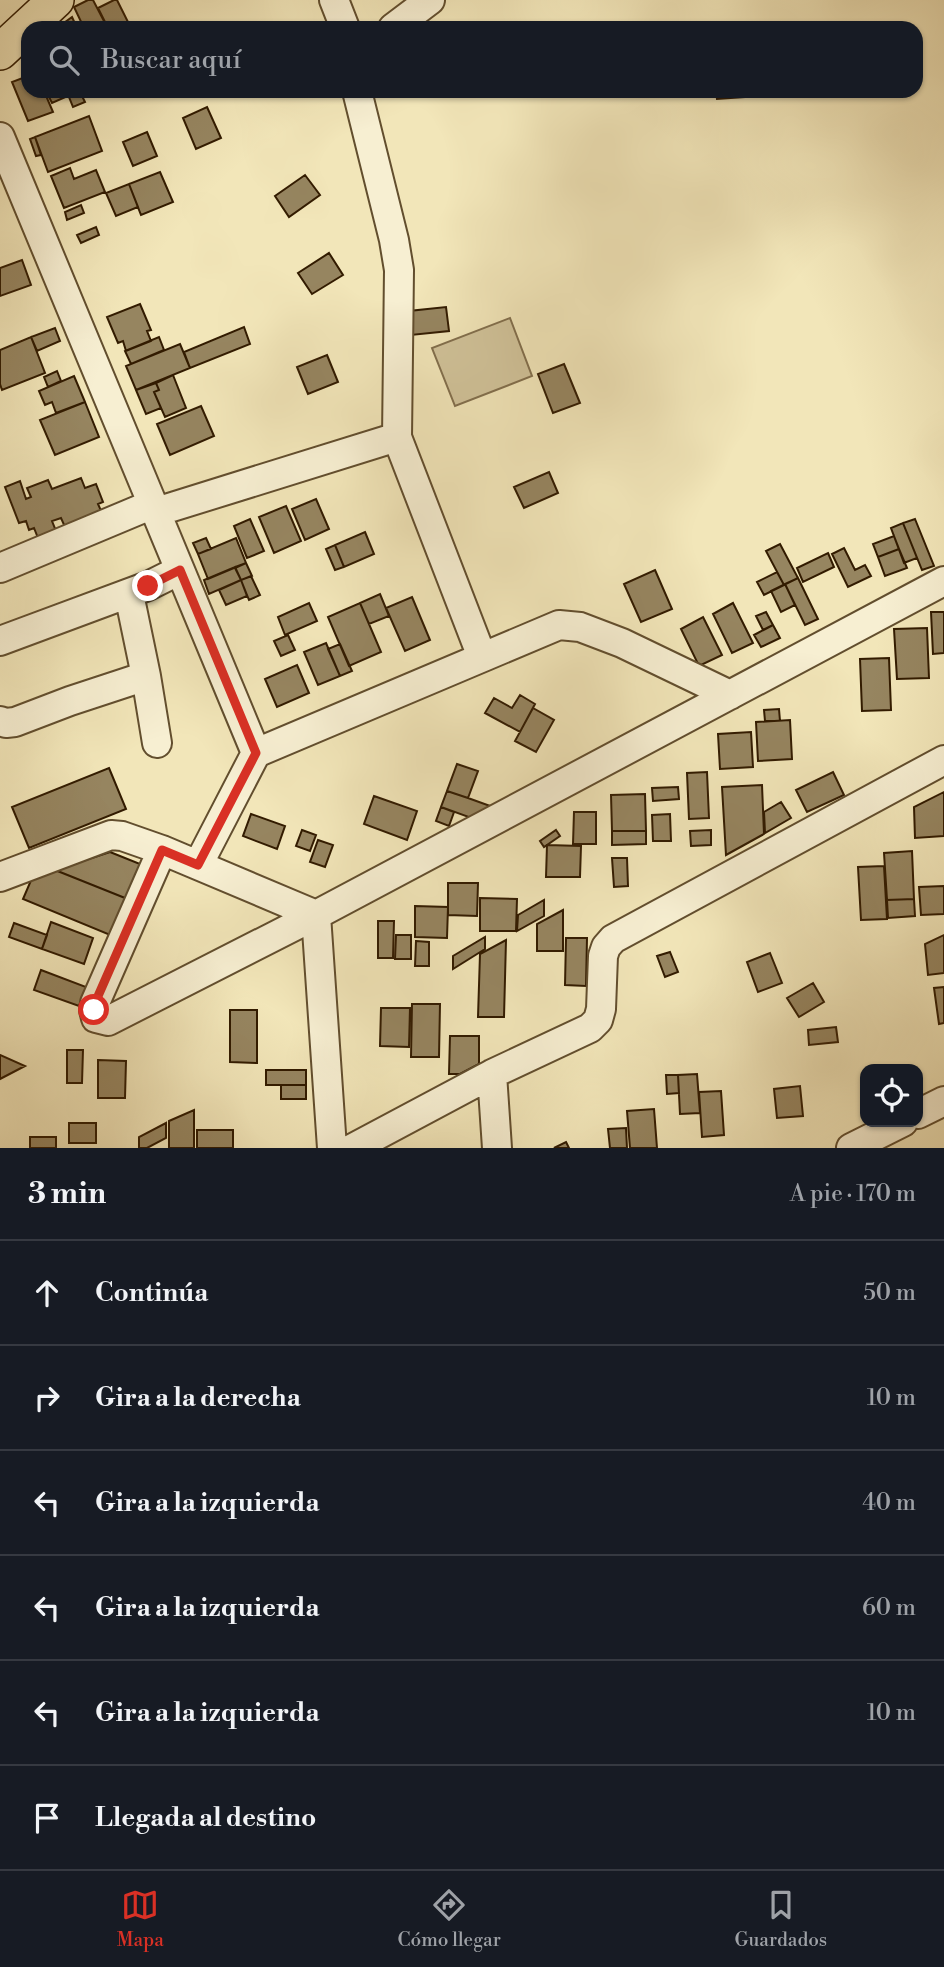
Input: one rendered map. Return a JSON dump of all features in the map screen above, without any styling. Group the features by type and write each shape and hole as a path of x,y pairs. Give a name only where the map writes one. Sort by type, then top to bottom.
{"main road":[{"path":"0,21 22,0"},
{"path":"33,21 56,0"},
{"path":"0,52 21,32"}],"street":[{"path":"334,0 342,21"},
{"path":"402,21 430,0"},
{"path":"359,98 394,240 398,270 397,437 482,657"},
{"path":"0,137 256,753"},
{"path":"0,568 154,508 397,437"},
{"path":"0,641 129,594 180,570"},
{"path":"162,850 95,1003 96,1018 108,1021 316,915 944,581"},
{"path":"129,594 157,743"},
{"path":"198,865 256,753 559,625 580,627 622,643 730,695"},
{"path":"0,721 15,722 145,676"},
{"path":"353,1148 492,1074 590,1028 598,1020 601,1009 603,957 606,947 613,939 944,760"},
{"path":"0,877 111,835 122,836 162,850 316,915"},
{"path":"316,915 332,1148"},
{"path":"492,1074 497,1148"},
{"path":"923,1112 944,1101"},
{"path":"851,1148 892,1127"}],"shaded area":[{"path":"510,318 532,376 455,406 432,348"}],"building":[{"path":"93,0 104,21 81,21 74,7"},
{"path":"93,0 104,21 81,21 74,7"},
{"path":"117,0 128,21 104,21 98,8"},
{"path":"21,79 21,98 47,98 53,112 28,121 12,82"},
{"path":"50,98 63,98 52,103"},
{"path":"69,98 83,98 85,102 73,107"},
{"path":"207,107 221,138 196,149 183,118"},
{"path":"89,116 102,151 48,172 35,137"},
{"path":"147,132 157,156 133,166 123,142"},
{"path":"35,137 41,155 36,156 30,139"},
{"path":"70,168 74,179 96,170 105,192 64,208 51,176"},
{"path":"160,172 173,202 141,215 129,184"},
{"path":"305,175 320,195 289,217 275,196"},
{"path":"129,184 138,207 116,216 106,193"},
{"path":"81,205 84,213 67,220 65,212"},
{"path":"96,227 99,235 81,243 77,235"},
{"path":"329,253 343,275 312,294 298,273"},
{"path":"22,260 31,285 0,296 0,268"},
{"path":"140,304 151,330 147,331 151,341 126,351 123,341 118,343 107,317"},
{"path":"446,307 449,331 411,335 409,311"},
{"path":"244,327 250,344 190,368 184,352"},
{"path":"55,328 60,341 37,351 31,337"},
{"path":"31,337 45,373 2,390 0,350"},
{"path":"159,337 164,350 131,364 125,351"},
{"path":"180,344 190,368 136,390 126,366"},
{"path":"327,355 338,382 308,394 297,367"},
{"path":"564,364 580,403 553,413 538,374"},
{"path":"57,371 61,381 48,387 44,377"},
{"path":"173,375 186,408 165,417 154,392 159,390 156,383"},
{"path":"74,376 85,402 56,413 52,402 45,405 39,391"},
{"path":"156,383 159,390 154,392 161,408 146,414 136,390"},
{"path":"85,402 99,437 55,455 40,420"},
{"path":"201,406 214,436 170,455 157,424"},
{"path":"549,472 558,493 524,508 514,487"},
{"path":"81,478 85,488 96,484 103,502 98,504 102,513 65,527 61,518 52,521 56,531 38,538 34,528 29,530 26,521 19,523 5,487 20,481 26,499 31,497 27,488 48,480 52,489"},
{"path":"316,499 329,529 305,540 292,509"},
{"path":"286,506 301,541 274,553 259,517"},
{"path":"286,506 301,541 274,553 259,517"},
{"path":"250,519 264,551 247,558 234,526"},
{"path":"915,519 934,566 922,570 903,523"},
{"path":"903,523 917,558 904,563 891,528"},
{"path":"365,532 374,554 344,567 335,545"},
{"path":"894,536 899,549 878,557 873,544"},
{"path":"206,538 211,549 198,554 193,543"},
{"path":"236,538 246,563 208,579 198,554"},
{"path":"236,538 246,563 208,579 198,554"},
{"path":"780,544 798,578 784,585 766,551"},
{"path":"335,545 344,567 335,570 326,549"},
{"path":"844,548 855,570 865,565 871,576 848,587 832,554"},
{"path":"899,549 907,568 885,576 878,557"},
{"path":"828,553 834,567 803,582 797,568"},
{"path":"246,563 252,576 241,580 235,568"},
{"path":"246,563 252,576 241,580 235,567"},
{"path":"235,567 241,580 209,594 204,580"},
{"path":"235,567 241,580 209,594 204,580"},
{"path":"655,570 672,609 641,622 624,584"},
{"path":"777,572 784,585 764,595 757,582"},
{"path":"251,576 260,595 249,600 241,580"},
{"path":"798,578 818,619 805,625 785,584"},
{"path":"241,580 247,596 226,605 219,590"},
{"path":"785,584 795,605 781,612 771,591"},
{"path":"380,594 389,616 369,624 360,603"},
{"path":"412,597 430,640 405,651 386,608"},
{"path":"309,603 317,621 285,635 278,617"},
{"path":"360,603 381,652 349,666 328,617"},
{"path":"733,603 753,643 732,653 713,614"},
{"path":"766,612 773,625 763,630 756,616"},
{"path":"931,612 944,612 944,653 933,654"},
{"path":"703,617 722,655 699,666 681,629"},
{"path":"773,625 780,638 761,647 754,635"},
{"path":"927,628 929,678 897,679 894,629"},
{"path":"288,635 295,650 281,656 274,641"},
{"path":"326,643 340,676 318,685 304,652"},
{"path":"340,644 352,671 340,676 328,649"},
{"path":"889,658 891,710 862,711 860,659"},
{"path":"297,665 309,693 277,707 265,679"},
{"path":"520,695 535,704 520,732 485,713 494,698 512,708"},
{"path":"533,708 554,720 536,752 515,741"},
{"path":"779,709 780,721 765,721 764,710"},
{"path":"790,720 792,759 758,761 756,722"},
{"path":"751,732 753,767 720,769 718,734"},
{"path":"457,764 478,771 468,798 447,791"},
{"path":"109,768 126,809 29,848 12,807"},
{"path":"707,772 709,818 689,819 687,773"},
{"path":"833,772 844,795 807,812 796,790"},
{"path":"762,785 764,834 726,855 722,787"},
{"path":"762,785 764,834 726,855 722,787"},
{"path":"678,787 679,799 653,801 652,788"},
{"path":"678,787 679,799 653,801 652,788"},
{"path":"447,791 493,807 474,819 441,807"},
{"path":"944,792 944,836 915,838 914,807"},
{"path":"645,794 646,831 612,831 611,795"},
{"path":"374,796 417,811 407,840 364,824"},
{"path":"781,802 791,818 765,833 764,812"},
{"path":"441,807 454,812 449,826 436,821"},
{"path":"574,812 596,812 596,844 573,844"},
{"path":"251,814 285,826 277,849 243,836"},
{"path":"670,814 671,841 653,841 652,815"},
{"path":"670,814 671,841 653,841 652,815"},
{"path":"302,830 316,835 310,851 296,846"},
{"path":"556,830 560,836 544,847 540,841"},
{"path":"711,830 711,845 691,846 690,831"},
{"path":"612,831 646,831 646,844 612,845"},
{"path":"318,840 333,845 325,867 310,862"},
{"path":"547,845 581,846 580,877 546,877"},
{"path":"912,851 914,899 887,900 884,853"},
{"path":"110,852 145,866 130,900 55,870"},
{"path":"110,852 145,866 130,900 55,870"},
{"path":"612,858 627,858 628,886 614,887"},
{"path":"884,866 887,919 861,920 858,867"},
{"path":"55,870 130,900 115,937 23,899 32,878"},
{"path":"55,870 130,900 115,937 23,899 32,878"},
{"path":"448,883 478,883 477,916 448,915"},
{"path":"944,886 944,914 921,915 919,887"},
{"path":"480,898 517,899 516,931 480,931"},
{"path":"914,899 915,916 888,918 887,900"},
{"path":"544,900 544,916 517,931 518,915"},
{"path":"415,906 448,907 447,938 415,937"},
{"path":"563,910 563,951 537,951 537,924"},
{"path":"378,921 394,921 393,958 378,958"},
{"path":"51,922 93,938 84,964 42,949"},
{"path":"14,923 47,935 42,949 9,937"},
{"path":"396,935 411,935 411,959 395,959"},
{"path":"944,935 944,973 928,975 925,944"},
{"path":"944,935 944,973 928,975 925,944"},
{"path":"485,937 485,949 453,969 453,956"},
{"path":"566,938 587,938 586,986 565,985"},
{"path":"566,938 587,938 586,986 565,985"},
{"path":"506,940 504,1017 478,1017 480,954"},
{"path":"506,940 504,1017 478,1017 480,954"},
{"path":"416,941 429,942 429,966 415,966"},
{"path":"670,952 678,972 665,977 657,956"},
{"path":"770,953 782,983 758,992 747,962"},
{"path":"41,970 86,987 79,1006 34,990"},
{"path":"813,983 824,1002 799,1017 787,998"},
{"path":"944,987 944,1023 939,1024 934,988"},
{"path":"944,987 944,1023 939,1024 934,988"},
{"path":"412,1004 440,1004 439,1057 411,1057"},
{"path":"381,1008 410,1008 409,1047 380,1046"},
{"path":"230,1010 257,1010 257,1063 230,1062"},
{"path":"836,1027 838,1042 809,1045 808,1030"},
{"path":"450,1036 479,1036 479,1064 460,1074 449,1074"},
{"path":"67,1050 83,1050 82,1083 67,1083"},
{"path":"0,1055 25,1066 0,1079"},
{"path":"98,1060 126,1061 125,1098 98,1098"},
{"path":"266,1070 306,1070 306,1085 266,1085"},
{"path":"266,1070 306,1070 306,1085 266,1085"},
{"path":"697,1074 700,1113 680,1114 678,1075"},
{"path":"697,1074 700,1113 680,1114 678,1075"},
{"path":"666,1075 678,1075 679,1093 667,1094"},
{"path":"666,1075 678,1075 679,1093 667,1094"},
{"path":"281,1085 306,1085 306,1099 281,1099"},
{"path":"281,1085 306,1085 306,1099 281,1099"},
{"path":"800,1086 803,1116 777,1118 774,1089"},
{"path":"721,1091 724,1135 702,1137 699,1092"},
{"path":"721,1091 724,1135 702,1137 699,1092"},
{"path":"654,1109 657,1148 630,1148 627,1111"},
{"path":"194,1110 194,1148 169,1148 169,1121"},
{"path":"69,1123 96,1123 96,1143 69,1143"},
{"path":"166,1123 166,1138 147,1148 139,1148 139,1137"},
{"path":"626,1128 627,1148 610,1148 608,1129"},
{"path":"197,1130 233,1130 233,1148 197,1148"},
{"path":"30,1137 56,1137 56,1148 30,1148"},
{"path":"566,1142 569,1148 554,1148"}],"route":[{"path":"94,1010 162,850 198,865 256,753 180,570 148,586"}]}
